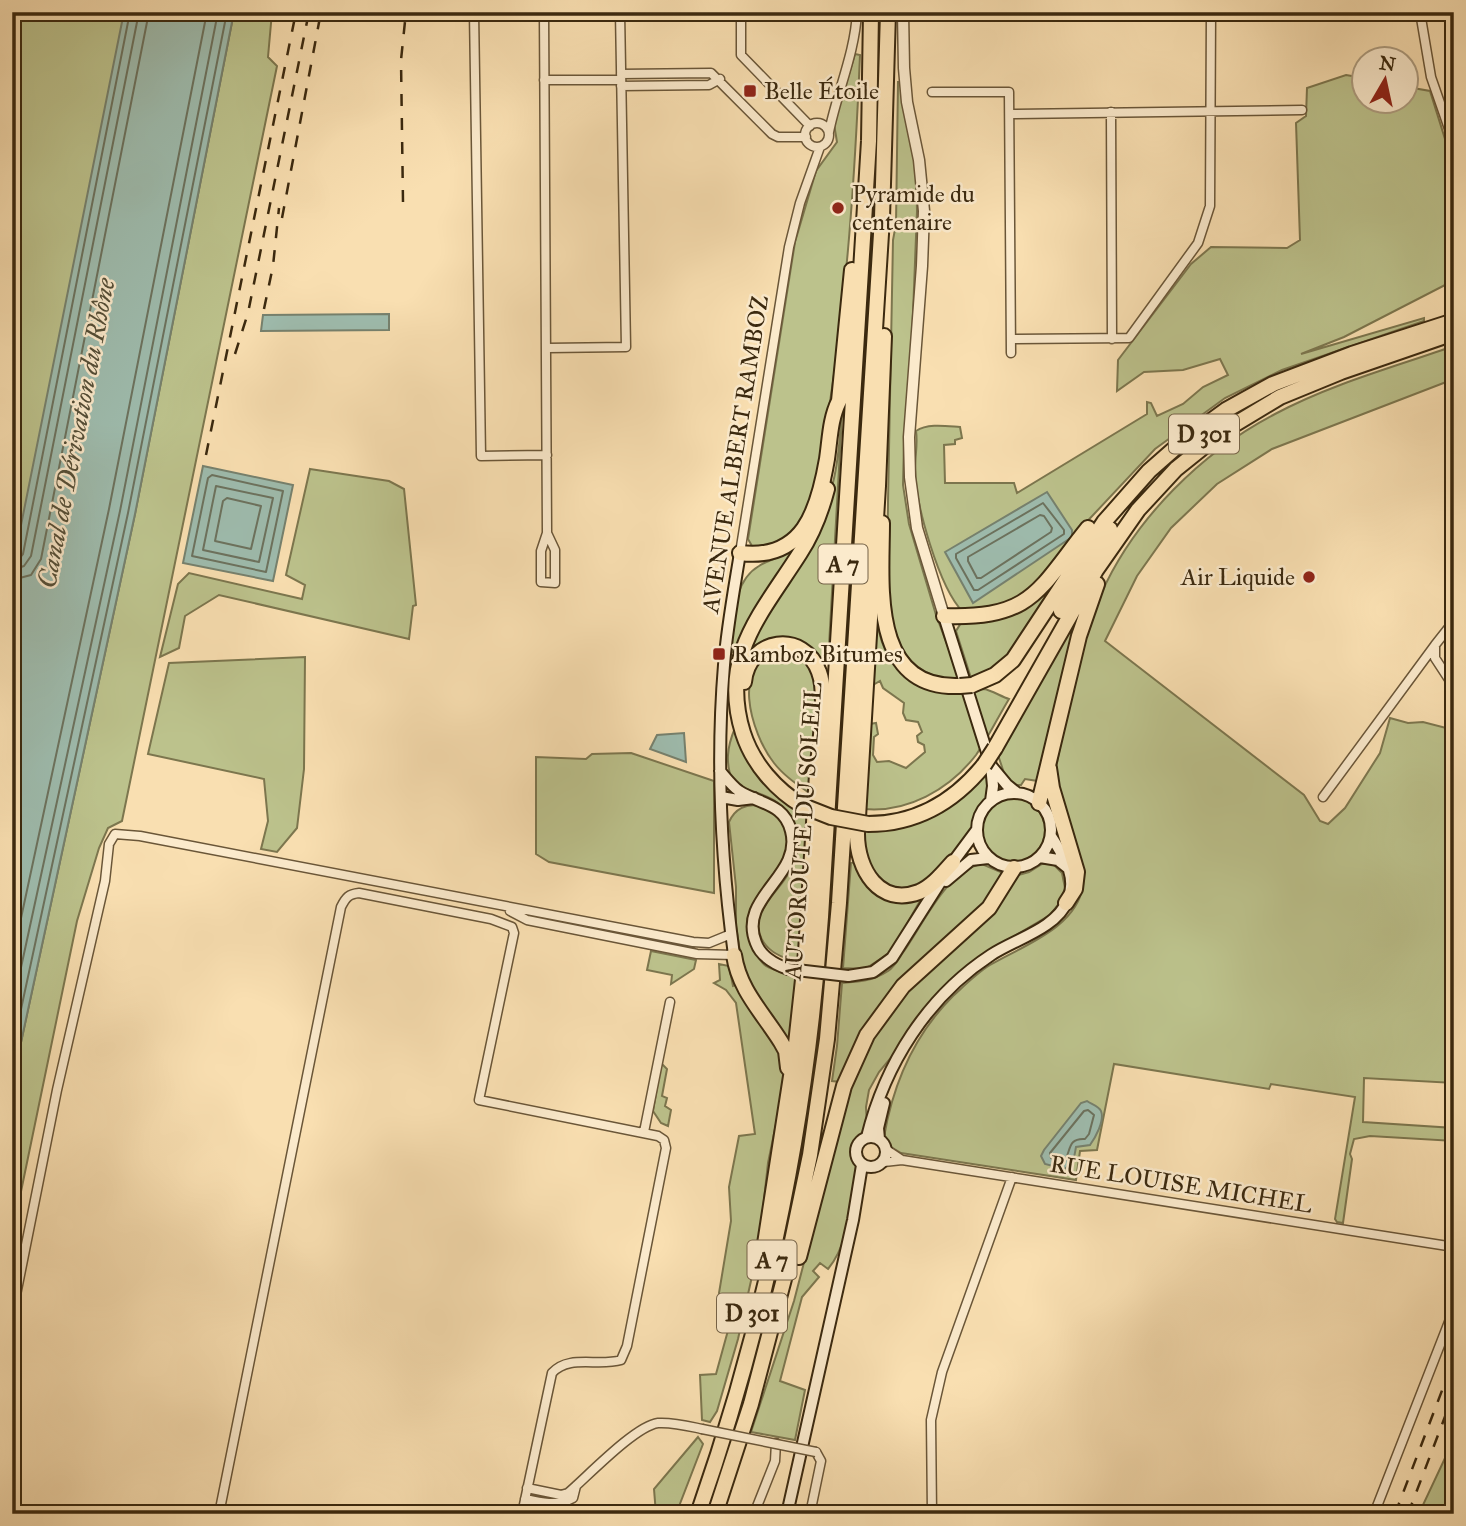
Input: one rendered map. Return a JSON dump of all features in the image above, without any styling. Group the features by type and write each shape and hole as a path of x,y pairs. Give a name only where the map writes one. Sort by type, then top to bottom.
{"highway":[{"name":"AUTOROUTE DU SOLEIL","path":"698,1514 735,1403 758,1318 784,1204 813,1018 869,141 872,12"},
{"name":"AUTOROUTE DU SOLEIL","path":"715,1514 751,1404 777,1309 810,1155 831,998 882,218 888,12"},
{"path":"882,218 888,236 878,486 858,853 869,879 882,889 897,894 912,894 924,889 953,862"},
{"name":"D 301","path":"864,222 855,242 833,464 822,508 800,553 757,617 736,673 737,710 751,751 772,781 786,794 868,820 902,812 935,799 988,754 1090,580 1125,527 1176,469 1211,440 1280,397 1320,380 1454,333"},
{"name":"D 301","path":"988,754 1098,546 1123,511 1152,478 1179,453 1229,415 1276,389 1354,358 1358,354 1454,321"},
{"path":"944,617 991,616 1019,606 1039,590 1129,481 1157,453 1194,425 1245,391 1271,379 1348,351 1358,354"},
{"path":"878,486 882,496 883,608 889,641 902,662 919,676 943,686 966,686 1000,671 1017,655 1104,522 1165,456 1226,410 1259,392 1307,370 1358,354"},
{"path":"740,553 774,553 790,544 804,528 820,491 834,411 839,401"},
{"path":"1039,803 1088,607 1125,527"},
{"name":"D 301","path":"735,1403 769,1224 804,975 822,692 821,675 812,658 791,645 770,646 754,656 746,668 744,695 747,718 754,739 768,763 804,801"},
{"path":"1048,760 1052,788 1077,872 1075,889 1066,903"},
{"path":"777,1309 787,1305 839,1102 863,1042 881,1013 903,986 969,929 989,908 1014,868"},
{"path":"734,955 743,987 786,1051 786,1114"}],"main road":[{"name":"AVENUE ALBERT RAMBOZ","path":"734,955 722,818 720,752 724,665 740,553"},
{"path":"944,617 988,754 993,786 991,801"},
{"path":"988,754 1007,785 1017,793"},
{"path":"720,771 738,795"},
{"path":"873,1165 856,1153 861,1141 867,1137 886,1077 914,1032 940,999 967,973 1058,915 1066,903 1071,884 1066,858 1051,836 1048,816 1039,803 1031,797 1017,793 1003,794 991,801 979,816 976,831 979,845 988,858 1000,865 1014,868 1028,865 1040,858 1051,836"},
{"path":"721,794 754,798 768,803 780,811 788,822 792,835 789,860 758,904 752,923 761,952 772,962 788,969 848,975 873,972 889,962 976,831"},
{"path":"722,818 738,795"},
{"path":"938,887 967,862 988,858"},
{"path":"1040,858 1058,860 1068,868"},
{"path":"787,1514 853,1220 873,1165 887,1150 879,1139 878,1128 886,1096 914,1032"},
{"path":"867,1137 879,1139"}],"street":[{"path":"474,12 481,456 547,455"},
{"path":"544,12 548,348 547,533 541,551 541,582 555,583 555,550 547,533"},
{"path":"548,348 626,347 620,12"},
{"path":"741,12 741,55 815,124 824,125 829,132"},
{"path":"544,80 621,80 709,85 720,79 772,134 778,137 806,137 816,146 828,139 832,111 853,42 857,12"},
{"path":"903,12 904,68 919,160 924,211 909,437 910,477 917,528 944,617"},
{"path":"1011,339 1129,338 1198,243 1210,206 1211,12"},
{"path":"1420,12 1436,97 1454,143"},
{"path":"932,92 1009,92 1011,353"},
{"path":"1010,114 1302,110"},
{"path":"806,137 815,124 832,111"},
{"path":"1111,113 1112,339"},
{"name":"AVENUE ALBERT RAMBOZ","path":"740,553 789,247 816,146"},
{"path":"1323,796 1454,621"},
{"path":"1435,645 1435,658 1454,687"},
{"path":"12,1315 57,1090 105,881 110,844 115,834 153,838 702,944 731,934"},
{"path":"219,1514 341,907 346,897 352,893 491,919 512,927 514,933 480,1100 644,1132 664,1140 666,1149 627,1346 621,1360 609,1364 571,1362 559,1365 552,1373 522,1514"},
{"path":"502,906 527,920 697,954 734,955"},
{"path":"644,1132 670,1002"},
{"name":"RUE LOUISE MICHEL","path":"887,1150 902,1160"},
{"name":"RUE LOUISE MICHEL","path":"873,1165 902,1160 1454,1247"},
{"path":"932,1514 931,1420 942,1373 1012,1177"},
{"path":"1374,1514 1454,1309"},
{"path":"527,1488 561,1495 576,1486 647,1426 669,1423 816,1452 821,1461 810,1514"},
{"path":"754,1514 775,1461 776,1443"},
{"path":"525,1499 552,1504 564,1503 573,1498 576,1486"}],"green space":[{"path":"12,12 185,12 12,851"},
{"path":"234,12 272,12 268,57 277,66 122,821 108,828 99,848 77,921 12,1235 12,1084 135,514"},
{"path":"855,54 860,55 849,235 835,370 819,475 810,506 796,532 784,542 759,550 752,546 748,539 795,242 816,171 837,142 834,124"},
{"path":"1350,76 1350,116 1420,116 1420,89 1430,91 1450,155 1454,185 1454,283 1445,285 1344,337 1301,354 1424,318 1424,321 1282,370 1225,398 1155,449 1080,529 1032,587 1015,600 994,609 963,612 945,584 924,523 916,484 916,431 932,426 960,427 962,438 955,440 955,444 944,445 945,483 1014,483 1017,493 1147,414 1147,402 1151,403 1157,416 1183,404 1203,387 1228,375 1220,359 1183,370 1144,372 1117,391 1118,360 1191,264 1211,247 1287,248 1300,240 1296,123 1306,116 1307,88"},
{"path":"898,82 901,82 916,170 917,211 903,485 909,524 936,615 960,679 932,675 910,660 894,628 888,593 890,371"},
{"path":"1454,346 1454,379 1272,449 1217,484 1171,528 1137,576 1105,641 1304,795 1320,821 1328,824 1345,808 1380,753 1390,718 1408,723 1423,722 1454,730 1454,1083 1364,1078 1363,1122 1454,1128 1454,1141 1370,1136 1354,1139 1343,1223 1335,1219 1355,1097 1271,1084 1269,1089 1114,1064 1097,1150 1080,1151 1076,1180 901,1153 891,1147 884,1137 893,1098 907,1061 939,1011 990,965 1032,943 1059,924 1079,900 1083,877 1056,782 1056,769 1081,654 1092,618 1115,566 1132,539 1173,490 1222,447 1248,430 1318,394"},
{"path":"842,416 828,663 822,663 809,646 787,638 773,639 748,654 733,652 731,644 734,612 744,581 759,566 791,550 830,492 836,469"},
{"path":"310,469 389,481 404,489 416,605 413,606 409,639 219,595 185,616 179,648 160,657 178,584 189,573 302,599 305,585 286,575"},
{"path":"1060,573 1013,650 987,672 971,678 956,631 961,623 1010,615"},
{"path":"878,603 882,643 905,674 940,691 956,693 984,689 1009,699 976,755 940,789 926,797 896,807 864,809 869,724 876,723 878,734 874,737 873,755 877,762 889,761 906,768 925,752 924,745 918,742 917,736 922,732 918,722 906,720 903,713 904,703 883,688 880,681 873,685"},
{"path":"1082,607 1038,781 1025,779 1021,785 1013,785 1006,779 998,755"},
{"path":"783,653 805,660 812,667 816,681 811,794 791,780 774,763 752,717 750,682 755,668 766,658"},
{"path":"305,657 304,769 297,828 277,852 261,849 268,821 264,779 148,754 169,663"},
{"path":"735,728 809,816 804,913 792,1046 784,1056 785,1080 768,1163 759,1245 738,1339 717,1411 710,1422 702,1420 700,1375 716,1374 735,1305 719,1293 731,1221 729,1187 739,1136 755,1134 736,1003 726,990 714,983 720,980 719,964 729,966 733,986 747,981 736,926 736,887 729,822 742,808 759,806 775,814 786,830 787,845 783,858 756,898 749,912 747,927 757,956 768,967 786,974 789,959 780,956 766,945 758,923 765,906 790,871 797,853 797,834 791,817 785,810 767,797 733,783 728,755"},
{"path":"631,753 714,781 714,893 549,862 536,854 536,757 586,759 592,754"},
{"path":"986,771 989,796 978,809 967,839 939,870 915,889 909,890 892,887 876,879 867,866 862,831 899,825 931,815 959,798"},
{"path":"1013,798 1031,804 1039,812 1045,830 1039,848 1031,856 1013,862 995,856 987,848 981,830 987,812 995,804"},
{"path":"856,862 905,901 921,899 891,952 865,969 843,968 851,863"},
{"path":"982,864 1003,873 992,897 940,946 841,1082 832,1081 842,983 871,979 890,969 946,888 969,868"},
{"path":"1042,864 1053,864 1062,873 1065,888 1060,902 1050,915 976,959 943,988 911,1026 869,1090 867,1127 856,1140 852,1152 857,1171 845,1236 828,1269 820,1263 813,1271 819,1277 802,1297 780,1381 805,1390 795,1440 751,1432 794,1301 850,1085 867,1044 894,1003 1015,876"},
{"path":"651,951 696,960 694,969 671,984 672,975 647,970"},
{"path":"661,1063 667,1069 662,1096 667,1098 665,1106 671,1110 668,1126 661,1123 653,1111"},
{"path":"698,1437 703,1444 676,1514 656,1514 654,1489"},
{"path":"1454,1439 1454,1514 1420,1514 1422,1507"}],"water":[{"name":"Canal de Dérivation du Rhône","path":"124,12 234,12 135,514 12,1084 12,570"},
{"path":"389,314 389,330 261,331 263,315"},
{"path":"203,466 293,485 273,581 183,563"},
{"path":"1047,492 1072,530 1072,537 973,603 945,552"},
{"path":"684,733 686,762 650,749 657,735"},
{"path":"1087,1101 1099,1108 1102,1115 1099,1129 1090,1145 1076,1147 1072,1163 1064,1169 1045,1164 1041,1156 1044,1150 1081,1103"}],"railway":[{"path":"206,455 296,12"},
{"path":"235,354 248,313 309,12"},
{"path":"282,218 321,12"},
{"path":"403,202 401,60 406,12"},
{"path":"1446,12 1454,34"},
{"path":"264,309 273,266 279,208"},
{"path":"1395,1514 1454,1359"},
{"path":"1408,1514 1454,1393"}],"place":[{"name":"Belle Étoile","path":"750,91"},
{"name":"Pyramide du centenaire","path":"838,208"},
{"name":"Air Liquide","path":"1309,577"},
{"name":"Ramboz Bitumes","path":"719,654"}]}
